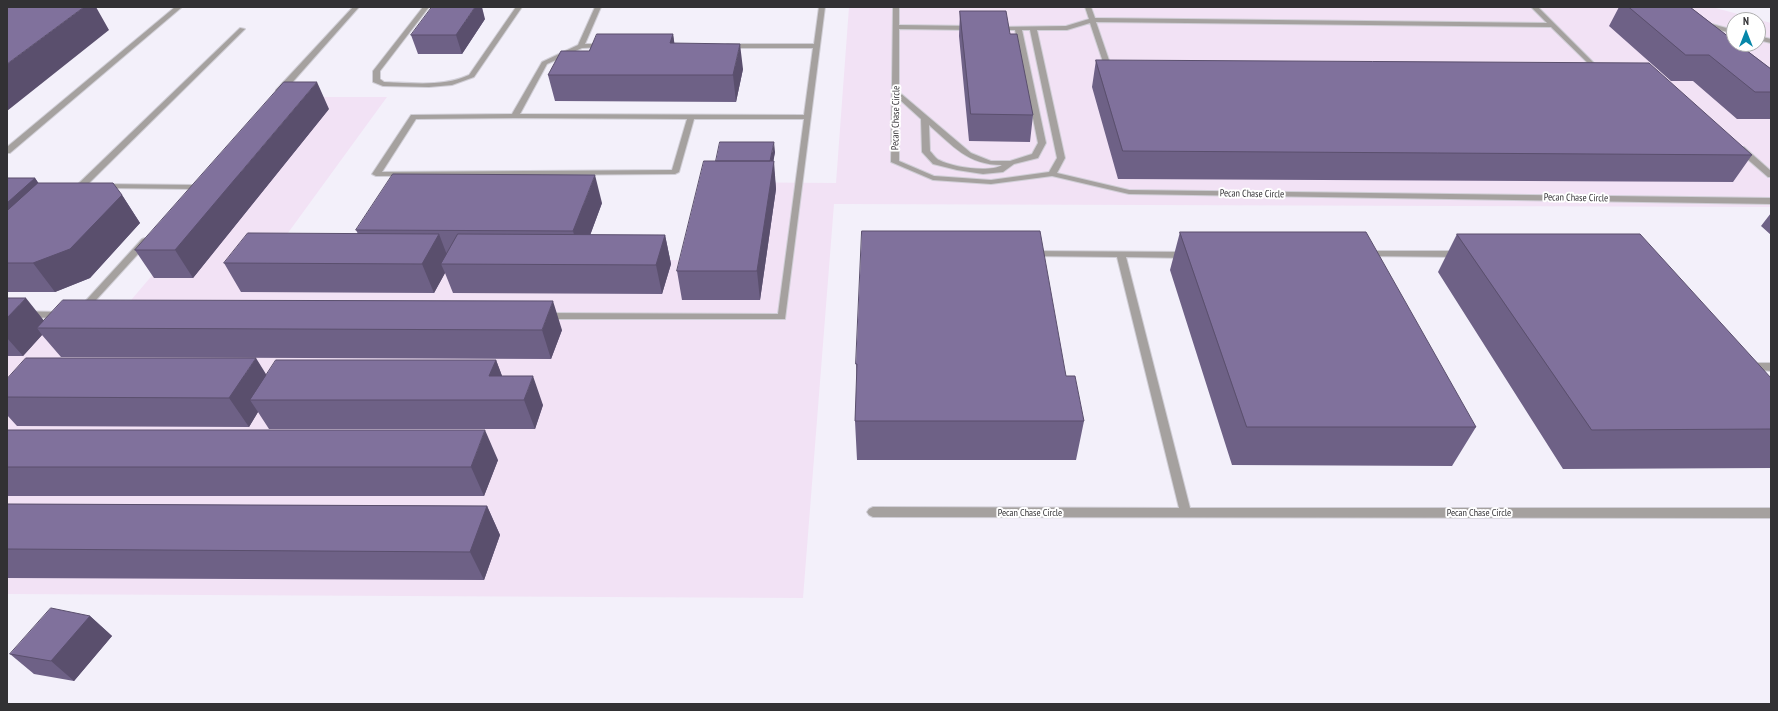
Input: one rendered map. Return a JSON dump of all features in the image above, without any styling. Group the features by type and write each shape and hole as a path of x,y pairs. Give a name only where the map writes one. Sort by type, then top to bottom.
{"lane":[{"path":"7,150 179,7"},
{"path":"272,100 356,7"},
{"path":"426,7 377,71 376,80 383,84 440,85 462,82 472,76 518,7"},
{"path":"580,46 598,7"},
{"path":"537,316 782,317 822,7"},
{"name":"Pecan Chase Circle","path":"896,7 895,162 933,178 991,182 1052,174 1129,192 1771,201"},
{"path":"1088,7 1108,68 1124,68"},
{"path":"1534,7 1598,70"},
{"path":"1696,19 1701,23 1726,30"},
{"path":"989,28 1067,28 1092,20 1552,26"},
{"path":"897,28 982,28"},
{"path":"896,93 968,155 990,163 1010,163 1035,156 1042,143 1018,28"},
{"path":"1033,28 1061,158 1052,174"},
{"path":"194,187 78,186 242,29"},
{"path":"515,116 544,63 580,46 612,46"},
{"path":"722,46 817,46"},
{"path":"1590,70 1606,71"},
{"path":"691,117 675,172 376,174 414,117 515,116 808,117"},
{"path":"925,119 926,152 936,162 957,168 983,172 1000,170 1010,163"},
{"path":"1736,144 1771,175"},
{"path":"94,315 78,315 152,234"},
{"path":"1020,254 1193,255"},
{"path":"1352,254 1471,254"},
{"path":"1122,255 1186,513"},
{"path":"7,314 70,315"},
{"path":"1743,354 1754,366 1771,367"},
{"name":"Pecan Chase Circle","path":"873,512 1771,513"}],"shaded area":[{"path":"849,7 1712,7 1730,12 1726,12 1726,52 1766,52 1766,22 1771,23 1771,207 834,204 803,598 7,594 7,325 109,326 304,97 387,97 269,259 683,260 702,182 836,183"}],"building":[{"path":"7,7 84,7 7,64"},
{"path":"432,7 475,7 456,35 411,35"},
{"path":"1629,7 1690,7 1726,35 1726,52 1749,52 1771,69 1771,92 1755,92 1709,55 1686,55"},
{"path":"960,11 1006,11 1010,34 1017,34 1033,115 971,114"},
{"path":"597,34 673,34 670,43 740,44 733,75 548,75 561,51 589,51"},
{"path":"1096,60 1649,63 1752,155 1123,151"},
{"path":"284,82 317,82 175,250 135,250"},
{"path":"720,142 774,142 770,161 716,161"},
{"path":"704,161 774,161 757,271 677,271"},
{"path":"393,174 595,175 573,231 356,230"},
{"path":"7,178 35,178 7,203"},
{"path":"38,183 113,183 122,195 70,249 33,263 7,263 7,211"},
{"path":"862,231 1040,231 1066,376 1075,376 1084,421 855,421"},
{"path":"1180,232 1366,232 1476,427 1247,427"},
{"path":"248,233 439,234 422,264 224,263"},
{"path":"458,234 665,235 656,265 441,264"},
{"path":"1457,234 1640,234 1771,378 1771,429 1592,430"},
{"path":"7,298 26,298 7,318"},
{"path":"63,300 553,301 542,330 37,328"},
{"path":"26,358 256,358 229,398 7,397 7,379"},
{"path":"276,360 496,360 489,376 533,376 524,400 250,400"},
{"path":"7,430 485,430 471,467 7,467"},
{"path":"7,504 487,506 470,552 7,549"},
{"path":"51,608 90,616 51,661 10,654"}]}
